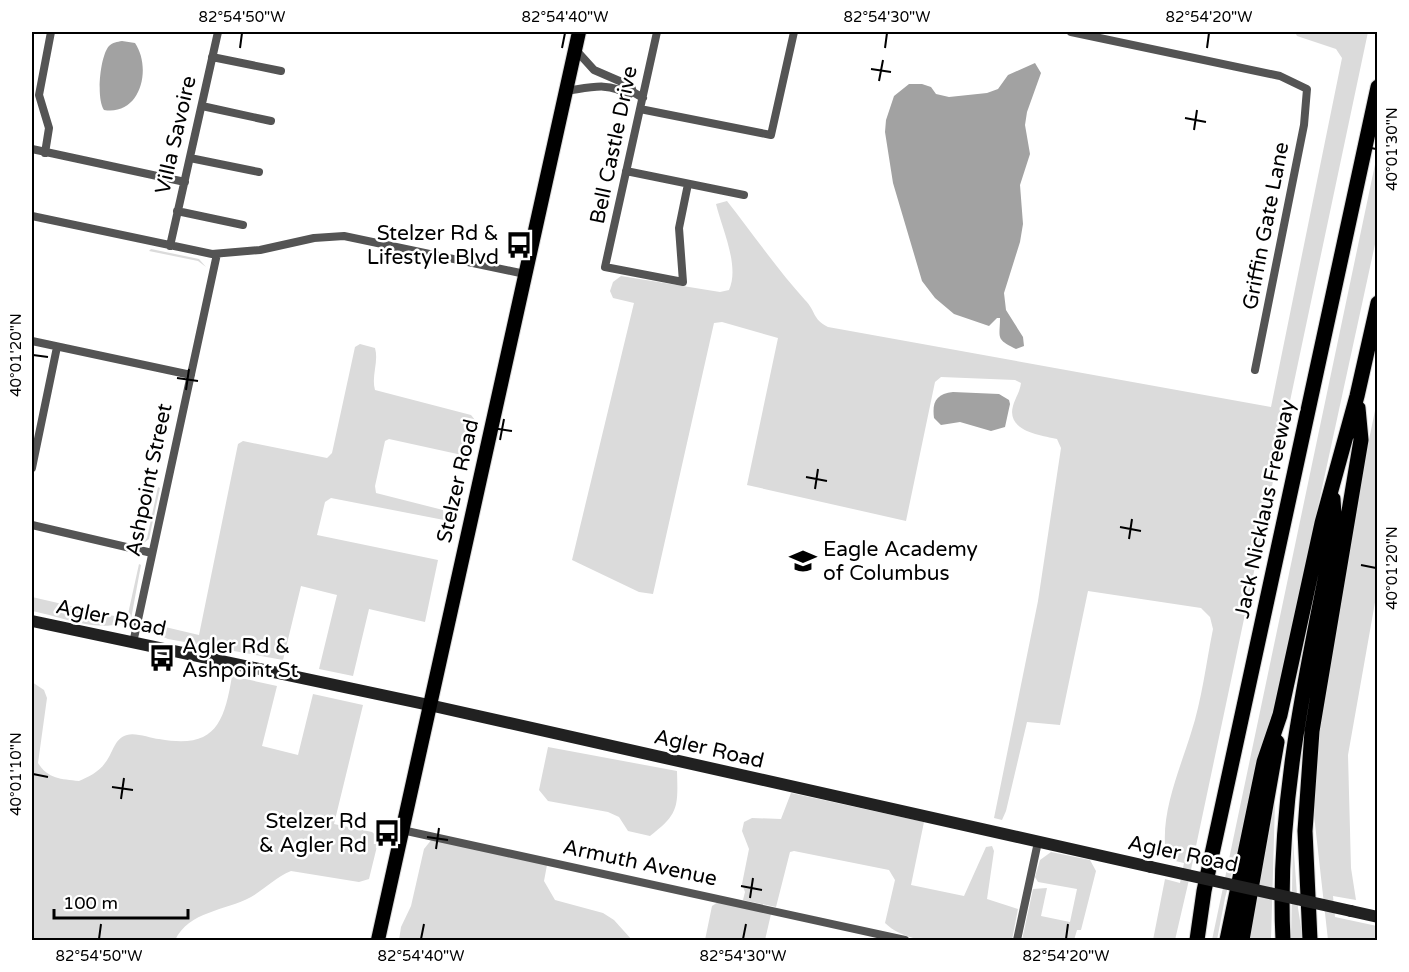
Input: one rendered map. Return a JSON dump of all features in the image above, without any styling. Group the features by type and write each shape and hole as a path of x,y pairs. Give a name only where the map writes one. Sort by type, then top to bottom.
{"highway":[{"name":"Jack Nicklaus Freeway","path":"1197,940 1204,891 1377,87"},
{"path":"1227,940 1264,762 1280,715 1322,523 1357,396 1377,303"},
{"path":"1310,940 1305,831 1312,731 1361,440 1357,396"},
{"path":"1283,940 1282,884 1287,791 1335,530 1332,493"},
{"path":"1242,940 1275,764 1280,715"},
{"path":"1306,881 1321,940"},
{"path":"1186,940 1204,891"}],"main road":[{"name":"Stelzer Road","path":"378,940 579,32"},
{"name":"Agler Road","path":"32,621 429,705 1377,917"}],"street":[{"path":"45,153 49,129 39,95 51,32"},
{"name":"Villa Savoire","path":"170,246 218,32"},
{"name":"Bell Castle Drive","path":"657,32 605,267 683,282 679,228 688,184"},
{"path":"640,109 771,135 794,32"},
{"name":"Griffin Gate Lane","path":"1071,32 1280,76 1307,89 1304,125 1255,370"},
{"path":"575,49 585,63 631,86 633,92 643,98"},
{"path":"212,57 281,71"},
{"path":"566,91 611,86 628,96 633,92"},
{"path":"202,106 271,121"},
{"path":"32,149 185,182"},
{"path":"190,158 259,172"},
{"path":"626,171 744,195"},
{"path":"177,211 243,225"},
{"path":"32,216 217,254 260,250 314,238 344,237 525,274"},
{"name":"Ashpoint Street","path":"133,643 217,254"},
{"path":"32,341 191,375"},
{"path":"32,468 57,346"},
{"path":"32,525 152,553"},
{"name":"Armuth Avenue","path":"402,830 905,940"},
{"path":"1017,940 1038,842"}],"shaded area":[{"path":"1295,32 1368,32 1175,940 1153,940 1165,879 1180,883 1184,863 1167,859 1165,828 1167,811 1198,708 1213,629 1210,617 1201,608 1088,591 1060,725 1027,722 1006,811 1002,820 994,818 1038,601 1061,448 1057,439 1026,430 1015,421 1012,414 1013,406 1021,383 1015,380 941,377 935,382 906,521 747,485 778,338 722,322 714,323 653,594 639,592 572,560 634,303 613,298 610,291 613,282 621,276 720,292 729,290 732,280 731,259 716,204 727,201 817,318 828,327 1271,407 1342,58 1336,49 1297,36"},
{"path":"122,41 135,43 140,53 143,65 140,88 135,98 127,106 117,110 104,110 100,97 103,59 109,46"},
{"path":"1035,63 1041,73 1027,112 1025,125 1030,154 1020,185 1023,224 1020,242 1004,293 1006,310 1023,337 1024,346 1016,349 1000,337 1000,318 989,326 954,314 935,298 922,281 893,183 885,132 886,120 894,96 909,84 922,84 931,87 936,94 949,97 987,93 998,89 1008,75"},
{"path":"1377,155 1377,235 1269,732 1225,898 1217,940 1212,940"},
{"path":"151,249 199,259 206,267 198,261 149,251"},
{"path":"360,344 375,348 375,390 471,415 475,420 467,453 462,455 389,439 385,441 375,486 376,493 443,510 444,520 331,498 325,502 317,535 438,560 425,622 369,609 353,676 319,669 337,595 301,586 283,660 168,639 152,632 144,622 199,635 238,444 243,441 327,458 332,453 355,347"},
{"path":"953,392 999,394 1009,400 1005,427 991,431 960,422 941,425 934,418 936,400"},
{"path":"1377,401 1377,591 1348,755 1351,868 1356,900 1333,896 1335,917 1377,926 1377,940 1328,940 1312,797 1315,729 1344,560"},
{"path":"158,487 160,488 149,539 141,545 147,538"},
{"path":"139,564 141,565 131,619 120,624 95,625 32,611 32,597 123,618 128,614"},
{"path":"232,676 277,686 262,746 298,755 313,694 363,705 334,824 372,832 379,838 369,879 359,882 291,871 241,902 198,917 181,930 175,940 32,940 32,682 44,690 47,698 38,763 51,775 61,779 79,781 100,769 119,739 127,735 178,741 192,740 213,730 225,708"},
{"path":"548,747 677,771 677,802 672,815 650,836 628,831 619,817 608,812 548,801 539,790"},
{"path":"791,793 924,822 911,885 964,896 986,847 992,846 994,851 987,899 1018,909 1012,940 928,941 897,932 885,923 895,880 889,870 794,851 790,852 776,907 743,900 745,892 742,884 749,849 742,831 744,822 752,818 781,819"},
{"path":"1275,802 1271,940 1249,940"},
{"path":"432,839 547,865 544,881 555,900 603,913 614,920 632,940 399,940 401,927 411,906 424,849"},
{"path":"1293,840 1298,908 1303,940 1291,940"},
{"path":"1051,852 1090,860 1096,871 1081,930 1077,930 1074,940 1022,940 1033,889 1047,888 1041,916 1070,922 1077,889 1038,882 1035,877 1040,860"},
{"path":"718,902 771,914 765,940 705,940 712,906"}],"place":[{"name":"Stelzer Rd & Lifestyle Blvd","path":"519,245"},
{"name":"Eagle Academy of Columbus","path":"803,561"},
{"name":"Agler Rd & Ashpoint St","path":"162,658"},
{"name":"Stelzer Rd & Agler Rd","path":"387,833"}]}
